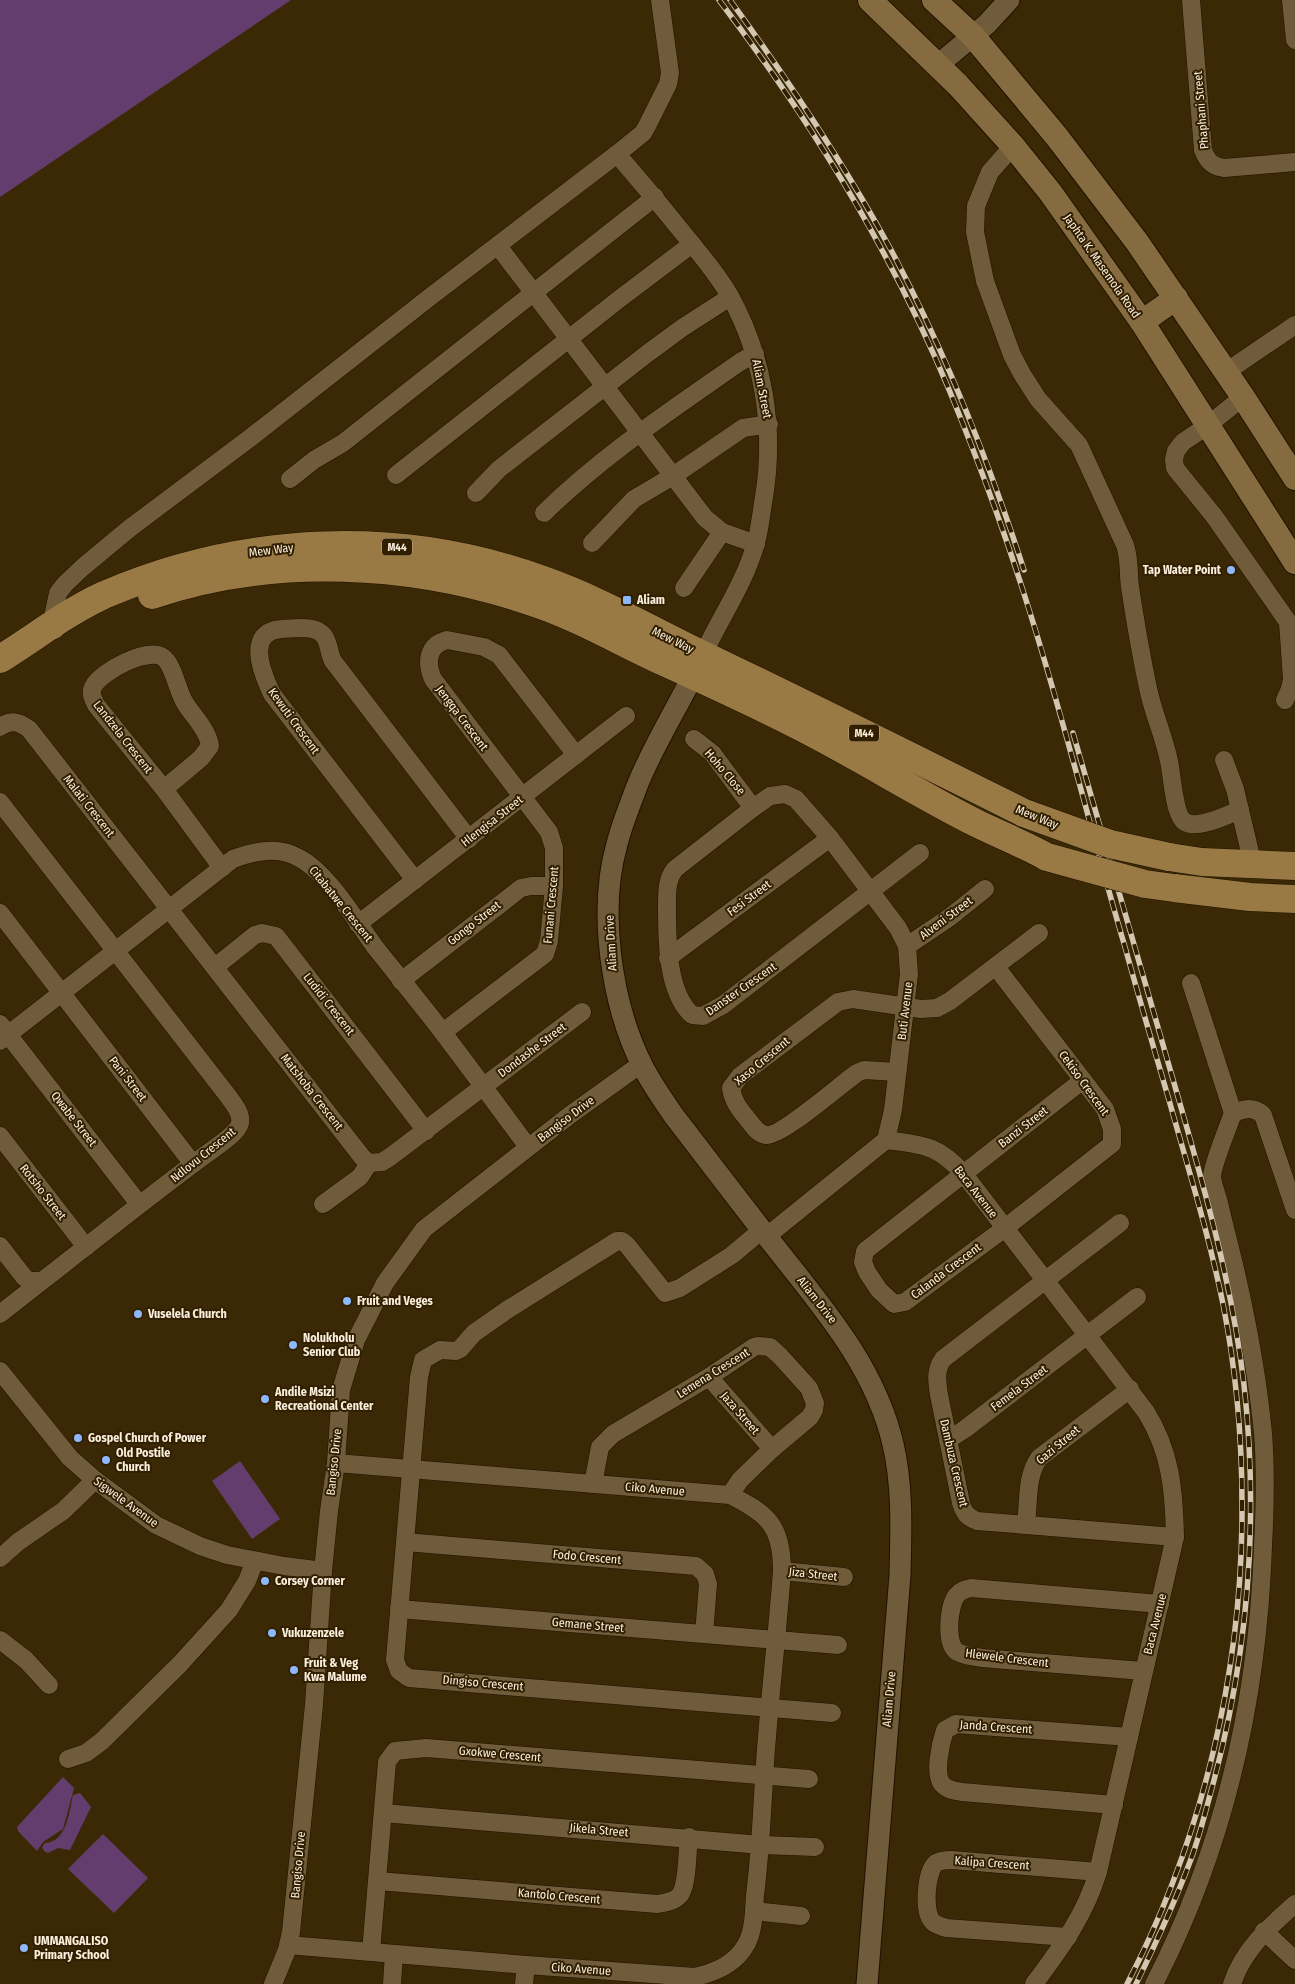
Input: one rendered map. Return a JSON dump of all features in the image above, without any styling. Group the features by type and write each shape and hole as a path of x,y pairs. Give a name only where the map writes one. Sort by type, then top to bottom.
{"main road":[{"name":"Japhta K. Masemola Road","path":"870,0 958,84 1013,146 1050,192 1142,322 1295,562"},
{"path":"934,0 972,36 1057,138 1152,263 1244,397 1295,478"},
{"path":"1142,322 1176,298"},
{"name":"Mew Way","path":"0,659 50,630 162,592 212,579 270,570 354,568 460,582 532,601 582,622 801,701 1024,813 1110,844 1202,862 1295,866"},
{"name":"Mew Way","path":"698,665 796,724 977,824 1048,857 1145,884 1241,896 1295,898"}],"street":[{"path":"50,630 58,593 83,567 130,528 250,438 617,154 642,132 647,126 668,84 669,61 660,0"},
{"path":"938,65 972,36 1009,0"},
{"name":"Phaphani Street","path":"1191,0 1203,150 1206,157 1217,168 1295,162"},
{"path":"1291,0 1295,40"},
{"path":"1013,146 990,172 976,206 975,232 985,280 1012,354 1022,374 1038,399 1079,445 1125,546 1130,562 1130,585 1148,689 1169,762 1180,816 1188,824 1203,823 1240,810"},
{"name":"Aliam Street","path":"617,154 655,197 713,270 730,297 755,354 769,424 768,470 756,544 743,578 698,665"},
{"path":"290,479 314,460 343,443 655,197"},
{"path":"396,475 569,338 692,244"},
{"path":"498,246 705,518 722,532 756,544"},
{"path":"476,493 499,469 682,328 730,297"},
{"path":"1226,372 1295,325"},
{"path":"544,513 567,491 641,433 740,362 755,354"},
{"path":"1244,397 1183,442 1176,451 1174,459 1175,468 1214,516 1292,628 1292,679 1285,700"},
{"path":"592,543 634,499 674,476 743,428 769,424"},
{"path":"684,588 722,532"},
{"name":"Kewuti Crescent","path":"415,880 272,694 264,678 259,650 261,642 268,633 280,629 306,628 319,631 325,636 333,662 469,839"},
{"name":"Jengqa Crescent","path":"522,797 433,679 429,671 428,661 431,649 435,645 442,641 452,640 492,650 509,668 576,755"},
{"name":"Landzela Crescent","path":"164,789 201,758 210,746 206,735 180,695 167,662 162,656 154,655 118,665 97,681 92,693 96,705 164,789 222,868"},
{"name":"Aliam Drive","path":"698,665 637,786 617,844 611,880 608,937 614,984 641,1064 674,1116 851,1346 875,1391 893,1443 899,1477 902,1516 900,1575 866,1984"},
{"name":"Hlengisa Street","path":"358,924 626,716"},
{"name":"Malati Crescent","path":"0,727 5,723 13,721 29,729 169,910"},
{"name":"Hoho Close","path":"694,738 712,753 754,808"},
{"path":"1224,760 1235,789 1253,865"},
{"name":"Buti Avenue","path":"754,808 770,796 779,794 791,796 830,838 898,928 907,946 909,965 905,1006 890,1130 886,1140"},
{"name":"Funani Crescent","path":"443,1032 545,954 549,941 554,886 554,848 549,832 522,797"},
{"path":"0,802 115,951"},
{"name":"Danster Crescent","path":"754,808 671,874 668,891 668,958 682,1004 692,1015 703,1016 723,1005 871,892"},
{"name":"Fesi Street","path":"668,958 830,838"},
{"name":"Citabatwe Crescent","path":"3,1033 62,994 234,859 254,852 268,850 292,854 308,862 321,876 443,1032 528,1147"},
{"path":"871,892 920,853"},
{"name":"Gongo Street","path":"401,980 521,888 554,886"},
{"name":"Alveni Street","path":"907,946 950,917 985,889"},
{"name":"Matshoba Crescent","path":"169,910 362,1157 369,1163"},
{"name":"Pani Street","path":"0,913 193,1164"},
{"name":"Ludidi Crescent","path":"215,967 256,935 262,933 276,936 426,1131"},
{"path":"905,1006 921,1010 944,1005 1039,933"},
{"name":"Ndlovu Crescent","path":"0,1314 139,1204 236,1131 240,1123 240,1114 228,1096 115,951"},
{"name":"Cekiso Crescent","path":"996,967 1084,1080 1110,1118 1113,1136 1112,1144 1005,1228"},
{"path":"1154,1984 1176,1942 1192,1904 1225,1804 1251,1686 1262,1576 1265,1500 1263,1433 1257,1380 1238,1282 1212,1175 1233,1113 1191,983"},
{"name":"Xaso Crescent","path":"897,1072 864,1070 857,1073 794,1121 772,1135 766,1135 756,1130 736,1106 731,1088 740,1076 838,1002 853,999 905,1006"},
{"name":"Dondashe Street","path":"483,1087 582,1012"},
{"name":"Qwabe Street","path":"3,1033 139,1204"},
{"name":"Bangiso Drive","path":"273,1984 288,1945 297,1879 314,1705 323,1571 336,1463 341,1390 356,1340 381,1289 424,1229 528,1147 641,1064"},
{"name":"Banzi Street","path":"963,1173 1084,1080"},
{"path":"324,1204 360,1177 369,1163 382,1162 483,1087"},
{"path":"1233,1113 1253,1108 1263,1115 1295,1210"},
{"name":"Rotsho Street","path":"0,1136 86,1247"},
{"path":"411,1470 419,1377 421,1362 426,1357 440,1350 456,1351 460,1349 474,1333 617,1241 622,1241 627,1245 664,1293 680,1288 764,1233 886,1140"},
{"name":"Baca Avenue","path":"886,1140 928,1146 947,1157 963,1173 1045,1282 1130,1389 1162,1440 1171,1478 1175,1537 1098,1872 1085,1910 1034,1984"},
{"name":"Calanda Crescent","path":"963,1173 866,1250 863,1262 879,1290 894,1304 905,1302 1005,1228"},
{"path":"1045,1282 1120,1223"},
{"path":"0,1246 29,1281 42,1281"},
{"name":"Dambuza Crescent","path":"1045,1282 941,1362 937,1378 948,1440 966,1515 977,1520 1175,1537"},
{"name":"Femela Street","path":"948,1440 1137,1297"},
{"name":"Lemena Crescent","path":"593,1484 598,1455 605,1440 758,1346 773,1349 802,1380 812,1395 814,1410 810,1417 772,1449"},
{"name":"Sigwele Avenue","path":"0,1372 70,1458 95,1480 156,1525 200,1546 227,1555 323,1571"},
{"name":"Jaza Street","path":"709,1376 772,1449"},
{"name":"Gazi Street","path":"1026,1523 1031,1476 1039,1458 1130,1389"},
{"path":"730,1495 740,1480 772,1449"},
{"name":"Ciko Avenue","path":"288,1945 678,1976 694,1977 710,1974 731,1962 747,1943 754,1911 761,1845 764,1776 782,1570 780,1541 775,1529 765,1516 750,1505 730,1495 336,1463"},
{"name":"Dingiso Crescent","path":"411,1470 396,1666 399,1671 409,1678 770,1708"},
{"path":"0,1558 18,1542 63,1511 95,1480"},
{"name":"Fodo Crescent","path":"405,1542 696,1566 705,1574 708,1584 704,1634"},
{"path":"68,1759 86,1753 102,1741 180,1664 229,1610 247,1581 255,1561"},
{"name":"Jiza Street","path":"782,1570 844,1577"},
{"name":"Hlewele Crescent","path":"1143,1671 982,1658 961,1654 953,1648 950,1641 953,1604 960,1592 971,1588 1160,1604"},
{"name":"Gemane Street","path":"399,1609 777,1640"},
{"path":"0,1640 26,1660 49,1686"},
{"path":"777,1640 838,1645"},
{"path":"770,1708 832,1713"},
{"name":"Janda Crescent","path":"1114,1805 951,1790 943,1786 939,1779 941,1743 945,1730 956,1724 1129,1737"},
{"name":"Gxokwe Crescent","path":"371,1952 387,1762 395,1751 405,1748 426,1748 809,1779"},
{"name":"Jikela Street","path":"383,1813 761,1845 815,1847"},
{"name":"Kantolo Crescent","path":"378,1881 666,1903 675,1900 682,1891 688,1838"},
{"name":"Kalipa Crescent","path":"1068,1937 946,1928 937,1925 931,1921 927,1914 931,1870 938,1862 952,1860 1098,1872"},
{"path":"1232,1984 1242,1961 1264,1931 1295,1904"},
{"path":"754,1911 801,1916"},
{"path":"1264,1931 1295,1960"},
{"path":"392,1984 394,1954"},
{"path":"524,1984 526,1965"}],"shaded area":[{"path":"0,0 291,0 0,197"},
{"path":"240,1461 280,1519 252,1539 212,1481"},
{"path":"63,1777 74,1788 63,1829 43,1842 37,1851 18,1831 17,1827"},
{"path":"80,1793 91,1807 70,1850 58,1848 48,1853 44,1851 42,1847 45,1843 52,1841 62,1832 66,1825 73,1795"},
{"path":"103,1834 148,1878 114,1913 68,1869"}],"railway":[{"path":"719,0 785,92 847,188 902,289 927,340 971,443 1009,548 1052,687 1198,1202 1223,1304 1235,1379 1241,1454 1240,1566 1235,1628 1226,1690 1213,1751 1197,1811 1177,1871 1154,1928 1127,1984"},
{"path":"730,0 794,91 834,153 890,248 929,326 964,406 996,487 1024,570"},
{"path":"1073,733 1183,1114 1224,1268 1239,1346 1248,1435 1250,1536 1247,1586 1235,1686 1213,1784 1197,1841 1165,1922 1136,1984"}],"place":[{"name":"Tap Water Point","path":"1231,570"},
{"name":"Aliam","path":"627,600"},
{"name":"Fruit and Veges","path":"347,1301"},
{"name":"Vuselela Church","path":"138,1314"},
{"name":"Nolukholu Senior Club","path":"293,1345"},
{"name":"Andile Msizi Recreational Center","path":"265,1399"},
{"name":"Gospel Church of Power","path":"78,1438"},
{"name":"Old Postile Church","path":"106,1460"},
{"name":"Corsey Corner","path":"265,1581"},
{"name":"Vukuzenzele","path":"272,1633"},
{"name":"Fruit & Veg Kwa Malume","path":"294,1670"},
{"name":"UMMANGALISO Primary School","path":"24,1948"}]}
